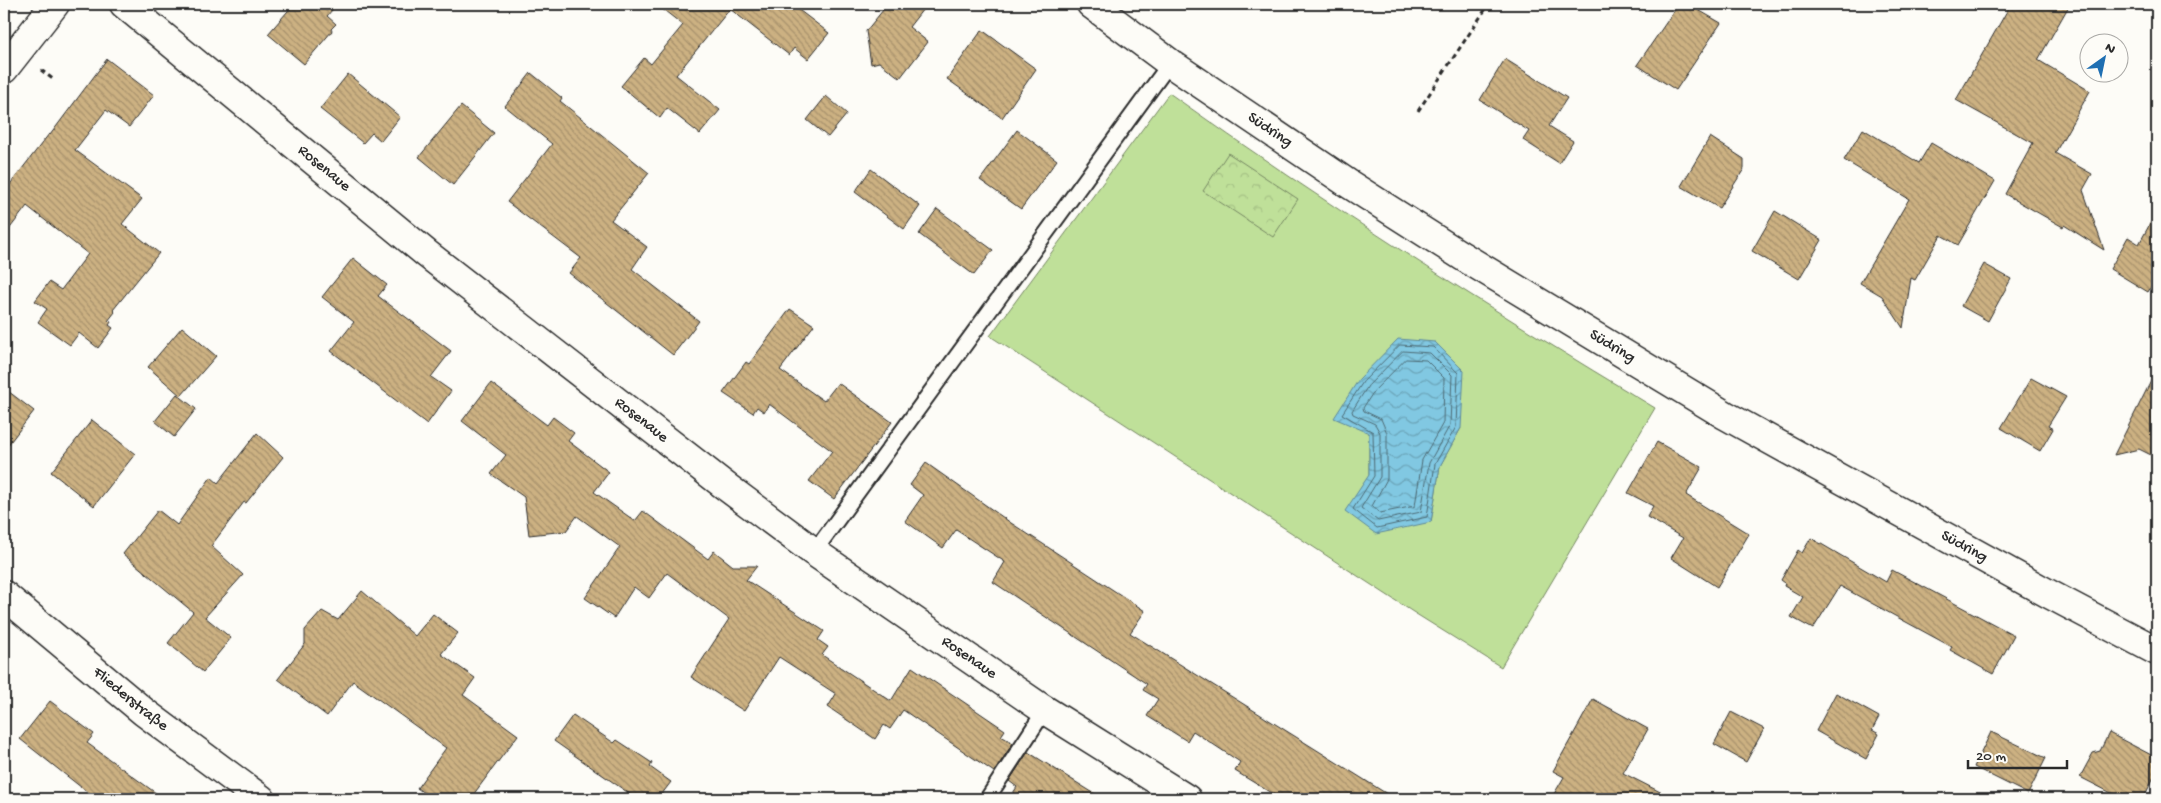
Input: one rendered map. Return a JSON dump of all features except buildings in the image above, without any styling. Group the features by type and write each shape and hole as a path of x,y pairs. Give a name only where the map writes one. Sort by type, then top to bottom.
{"street":[{"path":"4,69 54,4"},
{"name":"Rosenaue","path":"124,4 490,305 814,552 1045,710 1186,799"},
{"name":"Südring","path":"1091,4 1170,63 1366,195 1462,256 1753,432 2157,651"},
{"name":"Fliederstraße","path":"4,595 144,712 261,799"}],"lane":[{"path":"814,552 1170,63"},
{"path":"987,799 1045,710"}],"path":[{"path":"1418,112 1489,4"}],"green space":[{"path":"1169,93 1348,216 1532,333 1655,408 1501,667 1413,612 990,336","holes":["1461,428 1440,466 1431,522 1369,475 1369,433"]},
{"path":"1228,153 1298,199 1273,237 1203,191"}],"water":[{"path":"1398,339 1435,342 1464,371 1461,428 1440,466 1431,522 1376,534 1345,511 1369,475 1369,433 1334,418 1359,379"}]}
